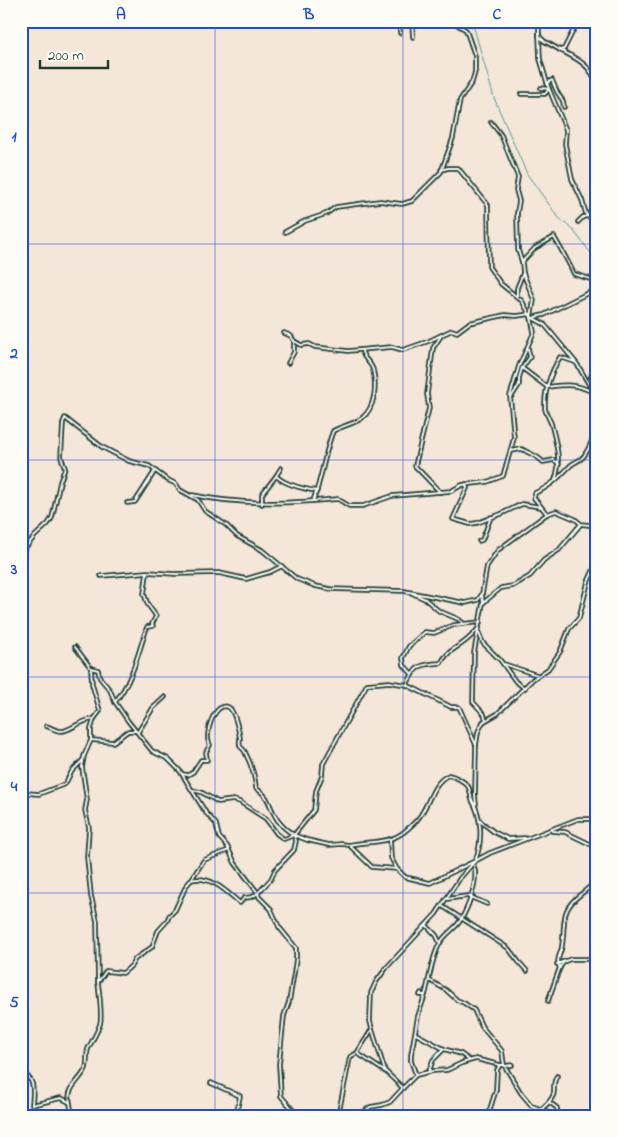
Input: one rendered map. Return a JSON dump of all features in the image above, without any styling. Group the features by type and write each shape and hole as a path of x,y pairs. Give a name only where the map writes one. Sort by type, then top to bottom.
{"street":[{"path":"399,21 400,33"},
{"path":"413,37 412,22 416,21"},
{"path":"285,232 310,218 326,214 336,207 380,201 402,204 412,202 441,170 453,138 460,100 472,82 475,72 475,56 466,30 451,21"},
{"path":"539,21 540,59 547,83 566,130 565,144 572,179 588,216 597,225"},
{"path":"560,50 564,48 570,38 576,21"},
{"path":"539,34 544,41 580,60 592,72 594,78"},
{"path":"547,83 552,80 563,101 564,107"},
{"path":"541,88 549,88"},
{"path":"521,94 545,94 549,88"},
{"path":"21,553 52,518 65,468 61,457 64,418 72,422 84,434 102,447 129,461 149,466 176,484 180,490 190,494 225,500 262,504 313,502 338,498 349,506 363,506 392,496 451,491 466,484 487,482 503,476 514,438 510,397 519,366 534,332 531,315 534,300 523,273 518,250 517,213 519,201 516,190 518,177 501,135 491,122"},
{"path":"441,170 458,168 488,205 489,267 501,284 522,301 531,315 544,324 576,362 594,393"},
{"path":"578,222 583,217 588,216"},
{"path":"522,262 535,248 554,238 574,274 597,281"},
{"path":"518,298 517,288 523,273"},
{"path":"284,333 291,336 301,345 309,344 314,347 348,351 392,347 403,350 452,330 457,332 469,323 505,315 544,315 590,292 597,292"},
{"path":"440,492 415,466 428,408 427,394 433,348 442,334"},
{"path":"288,363 294,352 294,340"},
{"path":"510,397 519,385 522,368 530,357 528,347"},
{"path":"313,502 327,446 333,431 361,419 369,409 374,396 373,368 363,357 362,350"},
{"path":"555,480 559,464 554,434 545,409 549,381 560,357 576,362"},
{"path":"597,362 590,379 597,417"},
{"path":"522,368 548,387 583,386 594,393"},
{"path":"547,514 534,498 535,493 548,488 570,466 583,458 596,430 597,423"},
{"path":"511,451 522,449 531,455 537,456 543,462 554,460 559,464"},
{"path":"262,504 262,494 281,468"},
{"path":"127,503 136,502 155,471"},
{"path":"276,476 301,488 317,491"},
{"path":"466,484 453,518 470,524 501,514 522,504 541,507"},
{"path":"190,494 198,500 205,511 226,525 238,536 262,550 298,579 315,586 412,592 466,603 478,600 482,594"},
{"path":"385,1071 370,1021 371,993 376,982 387,967 442,906 460,878 473,864 478,854 481,832 475,795 476,745 478,732 486,720 484,714 473,702 474,660 487,566 498,550 547,514 556,511 575,519 581,524 597,526"},
{"path":"479,541 482,540 491,517"},
{"path":"483,603 501,588 512,586 530,576 544,560 559,550 581,524"},
{"path":"100,576 147,572 175,574 219,573 246,578 270,572 282,566"},
{"path":"483,722 497,714 511,699 548,669 560,652 570,629 578,618 588,582 594,569 597,567"},
{"path":"115,702 124,691 125,685 132,675 148,627 153,626 152,624 156,616 148,605 144,594 147,572"},
{"path":"412,592 416,596 425,599 439,611 458,619 463,624"},
{"path":"412,674 404,666 403,658 410,646 425,632 434,633 454,624 480,622"},
{"path":"479,629 482,643 495,654 516,682 525,688"},
{"path":"407,685 412,674 422,664 441,663 453,648 462,644 479,629"},
{"path":"74,647 91,668 98,670 100,678 110,690 115,702 152,751 168,759 181,774 206,813 216,824 219,837 229,850 235,863 259,897 271,909 279,927 296,948 289,1002 284,1016 279,1064 281,1096 298,1116"},
{"path":"502,663 538,676"},
{"path":"71,1116 69,1095 71,1089 86,1068 89,1047 93,1042 94,1034 100,1023 97,921 91,896 86,857 89,828 85,810 87,800 82,767 91,740 91,729 94,719 100,711 92,684 91,668"},
{"path":"190,790 201,792 218,802 234,800 240,802 266,819 276,834 284,839 294,834 314,810 316,791 322,776 323,764 367,684 389,682 407,685 451,707 459,707 476,745"},
{"path":"137,731 153,708 165,697"},
{"path":"181,774 188,775 193,772 200,760 207,760 206,752 210,746 208,736 211,720 222,706 227,706 235,717 235,723 238,726 240,736 240,746 252,768 256,788 270,802 274,814 283,828 307,840 329,845 342,844 349,846 372,867 397,869"},
{"path":"46,726 62,732 67,731 86,719 94,719"},
{"path":"91,740 113,742 128,731 137,731"},
{"path":"21,795 26,793 39,794 66,784 72,771 83,760"},
{"path":"349,846 361,842 384,841 401,834 417,821 437,784 446,776 450,775 457,778 468,786 472,799 476,804"},
{"path":"390,839 391,858 397,869 405,877 430,883 479,858 578,819 597,821"},
{"path":"480,821 494,832 508,839 528,838"},
{"path":"550,831 564,832 592,845 597,843"},
{"path":"192,880 198,878 208,880 227,893 231,893 240,903 244,898 252,897 258,893 294,850 296,841 294,834"},
{"path":"98,982 106,971 122,973 131,966 135,959 152,947 158,931 167,921 186,886 192,880 204,860 229,850"},
{"path":"416,1074 411,1061 411,1055 421,1006 440,943 462,918 470,898 475,878 473,864"},
{"path":"557,964 562,944 567,906 589,886 597,883"},
{"path":"447,899 468,896 487,904"},
{"path":"593,906 597,900"},
{"path":"442,906 508,948 527,971"},
{"path":"426,925 436,935 440,943"},
{"path":"557,964 571,959 593,958"},
{"path":"548,1001 564,962"},
{"path":"557,964 560,968"},
{"path":"429,980 474,1010 482,1027 502,1051 503,1065 521,1093 532,1106 541,1109 549,1116"},
{"path":"421,993 420,995 425,995"},
{"path":"338,1116 350,1056 357,1053 372,1029"},
{"path":"416,1034 444,1049 461,1054 469,1060"},
{"path":"429,1071 433,1060 444,1049"},
{"path":"357,1053 385,1071 403,1088"},
{"path":"359,1116 370,1107 390,1102 416,1074 451,1069 469,1060 483,1060 503,1065 512,1065"},
{"path":"488,1114 496,1090 497,1070 503,1065"},
{"path":"21,1072 33,1082 32,1105 61,1098 67,1100 70,1104"},
{"path":"536,1112 548,1102 554,1093 554,1083 557,1076"},
{"path":"211,1083 240,1096 237,1110 240,1116"},
{"path":"548,1102 557,1108 558,1116"}],"waterway":[{"path":"466,21 472,28"},
{"path":"472,21 494,98 527,174 558,217 573,230 597,261"}]}
